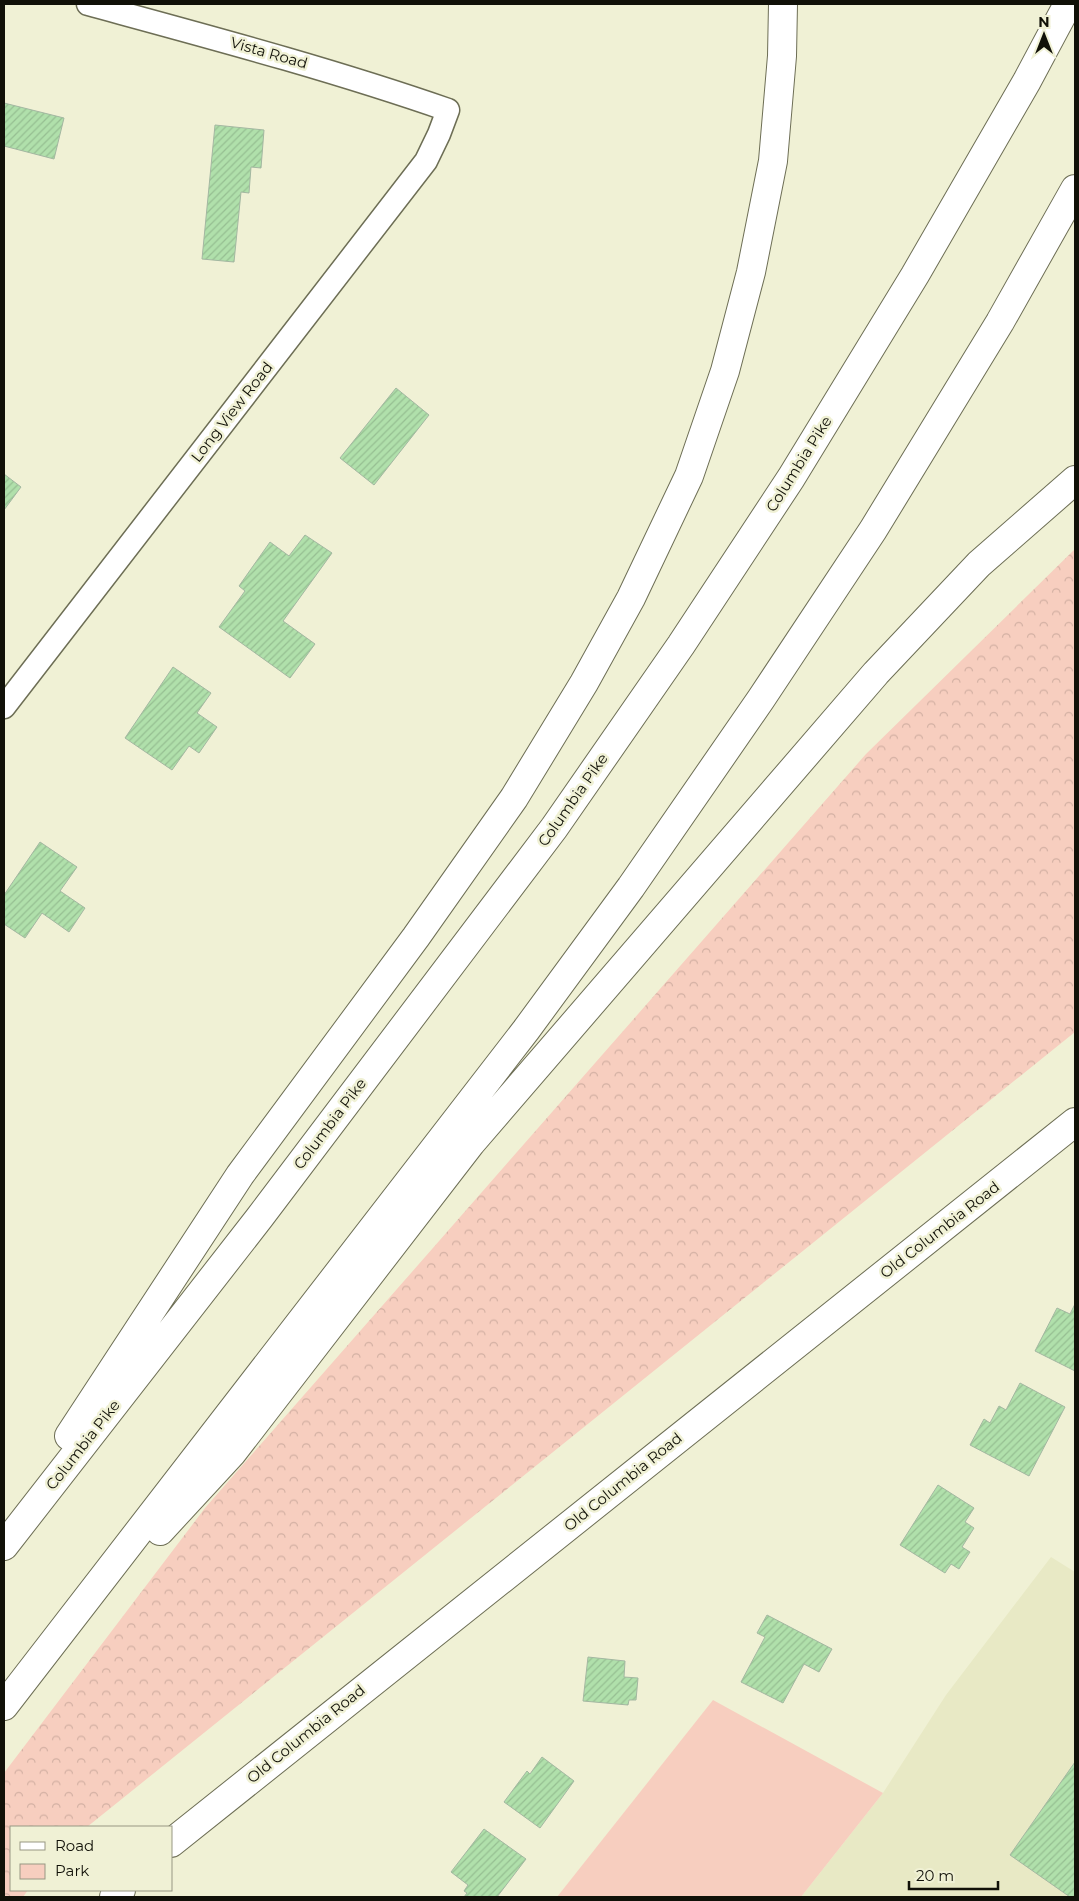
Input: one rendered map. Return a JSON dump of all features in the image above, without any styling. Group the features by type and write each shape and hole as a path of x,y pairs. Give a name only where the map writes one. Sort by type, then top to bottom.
{"main road":[{"path":"4,1536 240,1175 416,937 514,798 584,683 631,598 689,476 725,371 751,272 773,161 782,56 783,4"},
{"name":"Columbia Pike","path":"4,1546 260,1217 554,828 681,646 791,478 910,284 1027,81 1068,4"},
{"path":"4,1706 514,1046 631,887 761,700 873,530 1000,322 1075,189"},
{"path":"41,1658 232,1453 472,1143 870,681 979,564 1075,480"},
{"name":"Old Columbia Road","path":"172,1842 1075,1122"}],"street":[{"name":"Vista Road","path":"88,4 276,55 370,83 448,110"},
{"name":"Long View Road","path":"4,707 426,161 440,134 448,110"}],"shaded area":[{"path":"1051,1557 1075,1572 1075,1897 801,1897 883,1793 946,1695"}],"green space":[{"path":"1075,549 1075,1032 88,1826 10,1826 10,1891 27,1891 23,1897 4,1897 4,1773 205,1508 866,754"},
{"path":"713,1700 883,1793 801,1897 557,1897"}],"building":[{"path":"4,103 64,118 54,159 4,146"},
{"path":"215,125 264,130 261,168 251,167 249,193 241,192 234,262 202,259"},
{"path":"396,388 429,415 374,485 340,458"},
{"path":"4,474 21,487 4,510"},
{"path":"305,535 332,553 283,621 315,644 290,678 219,627 245,591 239,586 270,542 289,556"},
{"path":"173,667 211,693 197,713 217,727 199,753 189,746 172,770 125,738"},
{"path":"40,842 77,867 60,891 85,908 69,932 42,913 25,938 4,924 4,895"},
{"path":"1075,1304 1075,1371 1035,1351 1057,1308 1070,1314"},
{"path":"1020,1383 1065,1407 1029,1476 970,1445 984,1419 990,1423 999,1406 1006,1410"},
{"path":"938,1485 974,1508 965,1522 974,1528 962,1547 970,1552 959,1569 951,1564 945,1573 900,1545"},
{"path":"767,1615 832,1649 819,1672 804,1664 783,1703 741,1682 765,1637 757,1633"},
{"path":"588,1657 625,1661 624,1677 638,1678 636,1700 629,1700 628,1705 583,1701"},
{"path":"542,1757 574,1781 540,1828 504,1802 527,1771 530,1774"},
{"path":"1075,1762 1075,1897 1070,1897 1010,1855"},
{"path":"484,1829 526,1859 497,1897 464,1897 467,1893 464,1891 468,1885 451,1872"}]}
